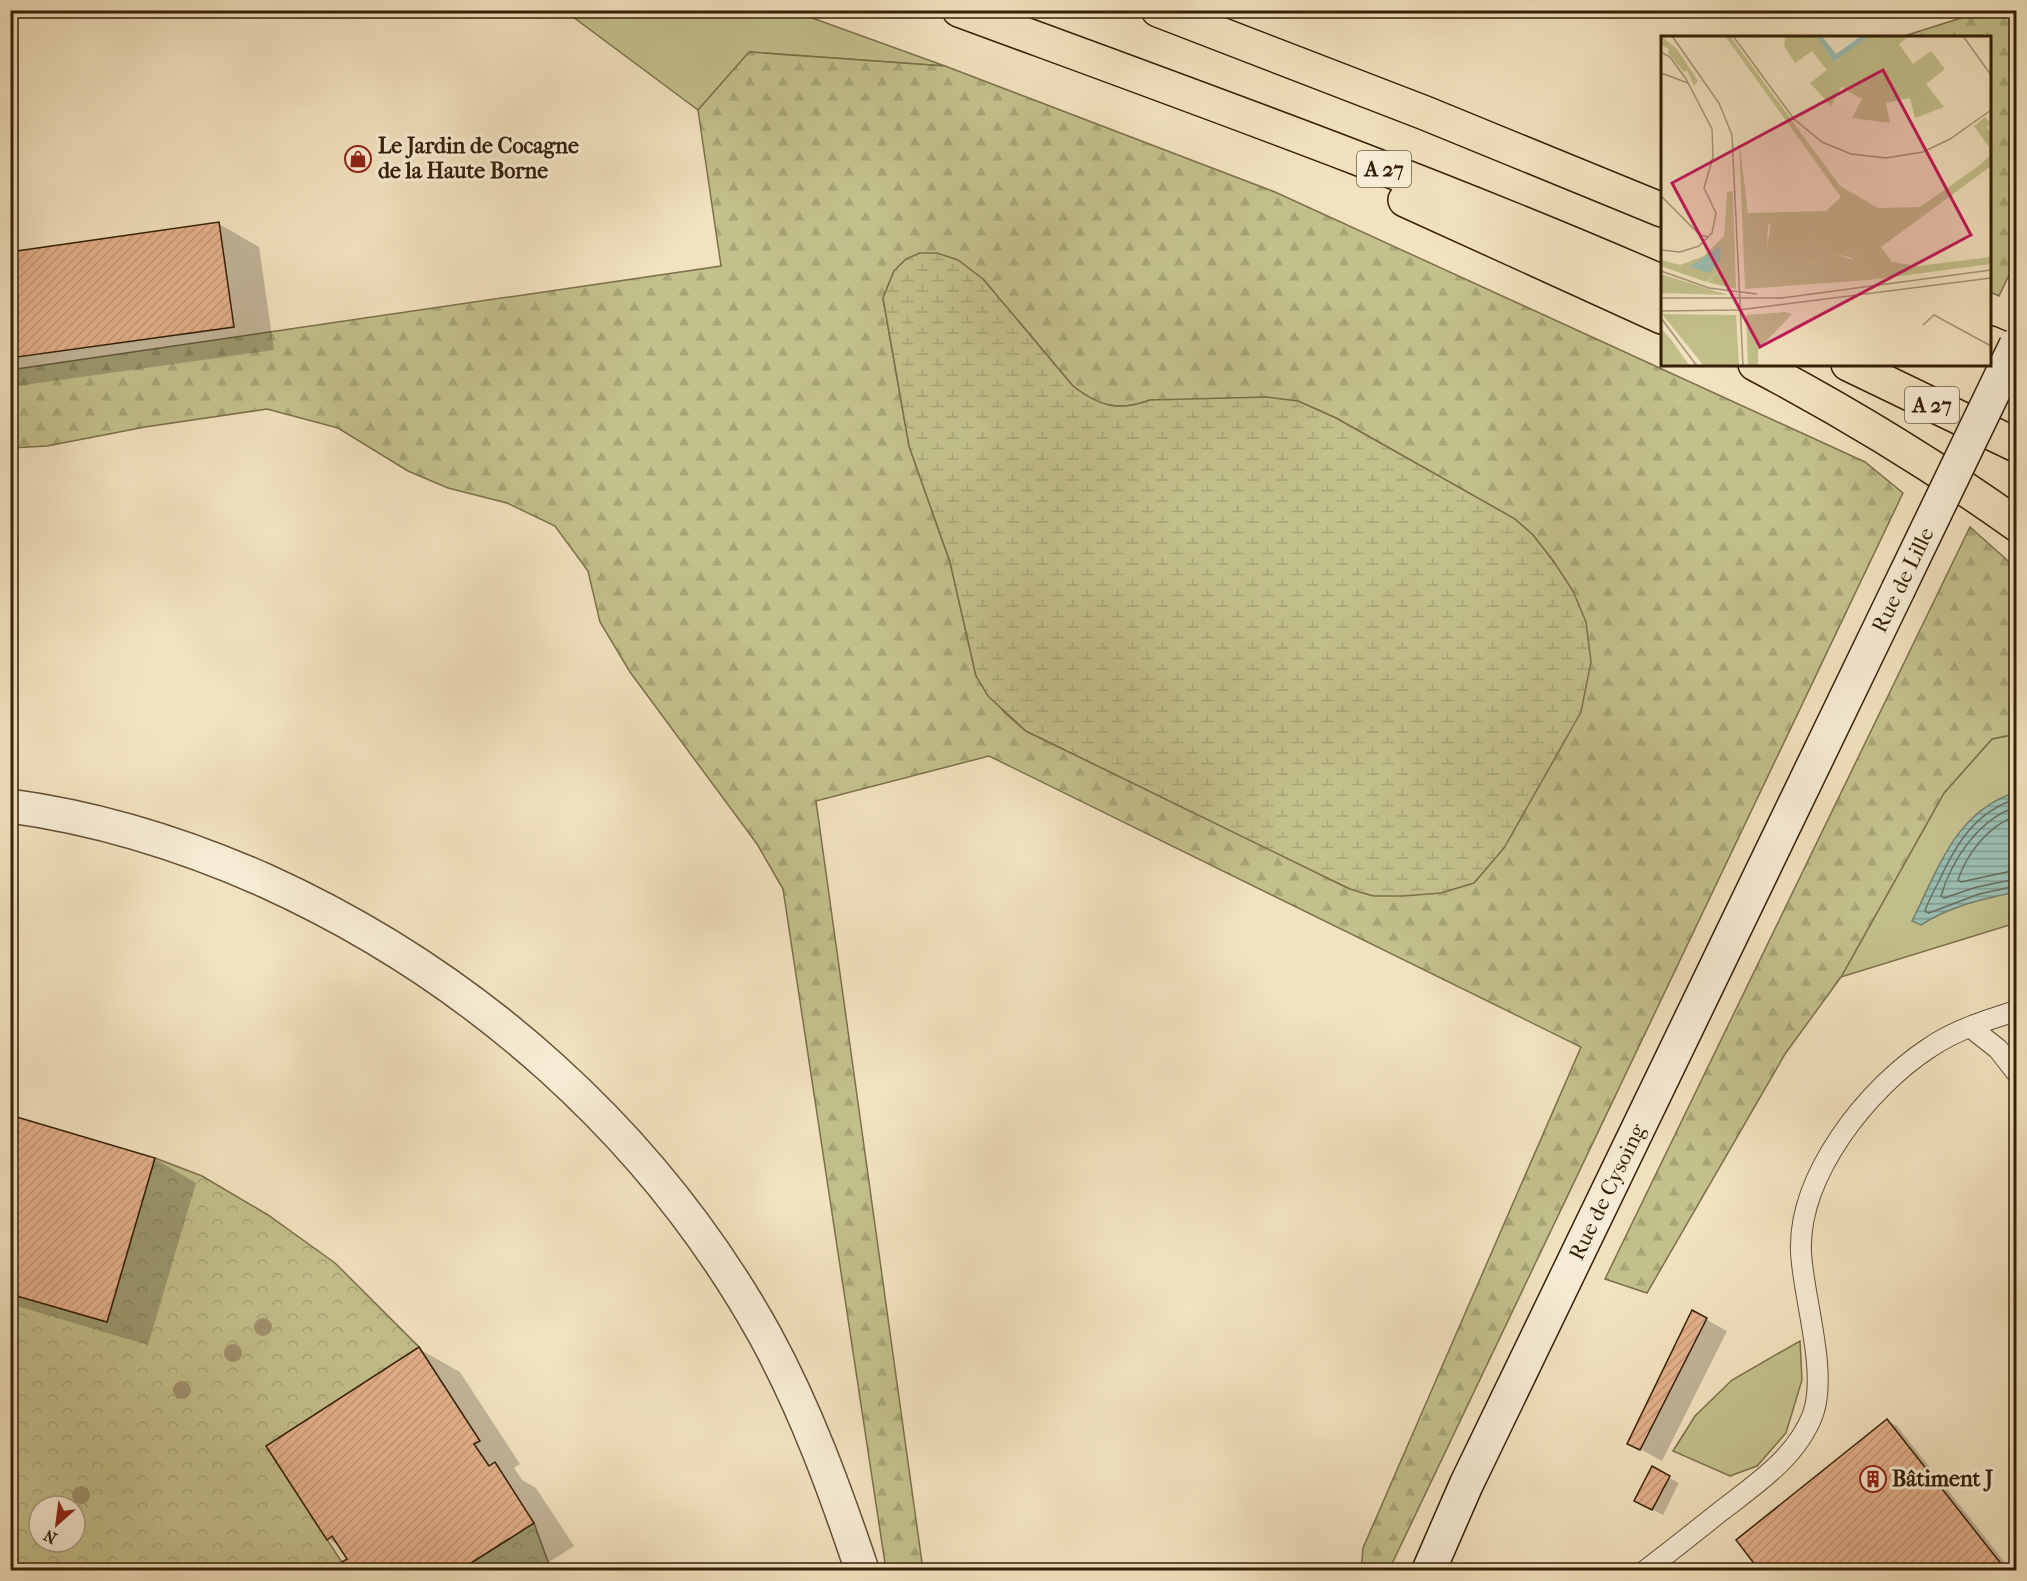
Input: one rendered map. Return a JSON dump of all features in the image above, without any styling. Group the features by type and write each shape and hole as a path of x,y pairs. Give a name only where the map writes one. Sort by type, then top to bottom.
{"highway":[{"name":"A 27","path":"958,10 1431,188 1661,282"},
{"path":"1158,10 1425,113 1661,210"},
{"path":"1103,63 1661,317"},
{"path":"1991,344 2016,354"},
{"path":"1991,357 2016,369"},
{"path":"1759,366 1874,431 1934,468 2016,524"},
{"name":"A 27","path":"1852,366 2016,445"}],"main road":[{"name":"Rue de Lille","path":"1789,815 2016,345"},
{"path":"10,806 107,825 176,845 235,867 328,910 399,952 471,1000 570,1083 622,1137 675,1199 744,1299 765,1335 807,1423 831,1480 862,1570"},
{"name":"Rue de Cysoing","path":"1429,1570 1472,1474 1789,815"}],"lane":[{"path":"1646,1570 1778,1466 1800,1438 1813,1413 1817,1385 1816,1355 1801,1251 1804,1216 1817,1176 1854,1118 1894,1075 1930,1047 1970,1027 2016,1011"},
{"path":"1970,1027 1998,1049 2016,1072"}],"green space":[{"path":"565,11 793,11 945,66 750,52 698,110"},
{"path":"1983,11 2016,11 2016,260 1999,296 1991,292 1991,36 1904,36"},
{"path":"749,52 945,66 1275,192 1865,462 1903,493 1389,1570 1361,1570 1363,1548 1581,1047 989,756 816,801 923,1570 886,1570 783,889 757,844 630,672 600,622 588,571 555,526 507,503 448,488 408,471 338,428 267,409 145,427 47,446 11,448 10,370 721,266 698,110","holes":["894,271 983,279 1073,386 1091,398 1119,406 1139,404 1150,400 1298,401 1336,418 1515,519 1533,535 1554,562 1350,889 1026,731 1005,713 976,676 950,562 909,446 883,298"]},
{"path":"920,253 937,253 958,260 983,279 1073,386 1091,398 1119,406 1139,404 1150,400 1267,397 1298,401 1336,418 1515,519 1533,535 1573,591 1586,622 1591,662 1581,712 1504,848 1474,883 1441,893 1403,896 1373,896 1350,889 1026,731 988,696 976,676 950,562 909,446 883,298 894,271 906,259"},
{"path":"1970,527 2016,568 2016,734 1992,739 1944,793 1841,977 1785,1054 1647,1293 1605,1279"},
{"path":"2016,734 2016,923 1841,977 1944,793 1992,739"},
{"path":"155,1158 202,1176 268,1215 335,1263 419,1347 267,1448 347,1570 11,1570 10,1294 107,1322"},
{"path":"1800,1341 1802,1380 1786,1433 1757,1466 1730,1476 1673,1451 1695,1416 1732,1380"},
{"path":"534,1523 551,1570 460,1570"}],"water":[{"path":"2016,792 2016,892 1955,908 1921,925 1912,921 1941,862 1963,828 1995,801"}],"building":[{"path":"219,222 234,327 10,358 10,252"},
{"path":"10,1115 155,1158 107,1322 10,1294"},
{"path":"1692,1310 1707,1318 1640,1450 1627,1444"},
{"path":"419,1347 480,1441 474,1444 489,1466 495,1462 534,1523 460,1570 347,1570 342,1562 347,1559 332,1536 327,1540 266,1446"},
{"name":"Bâtiment J","path":"1887,1419 2002,1565 1996,1570 1759,1570 1736,1540"},
{"path":"1652,1466 1670,1476 1652,1510 1634,1501"}],"place":[{"name":"Le Jardin de Cocagne de la Haute Borne","path":"358,159"},
{"name":"Bâtiment J","path":"1873,1479"}]}
